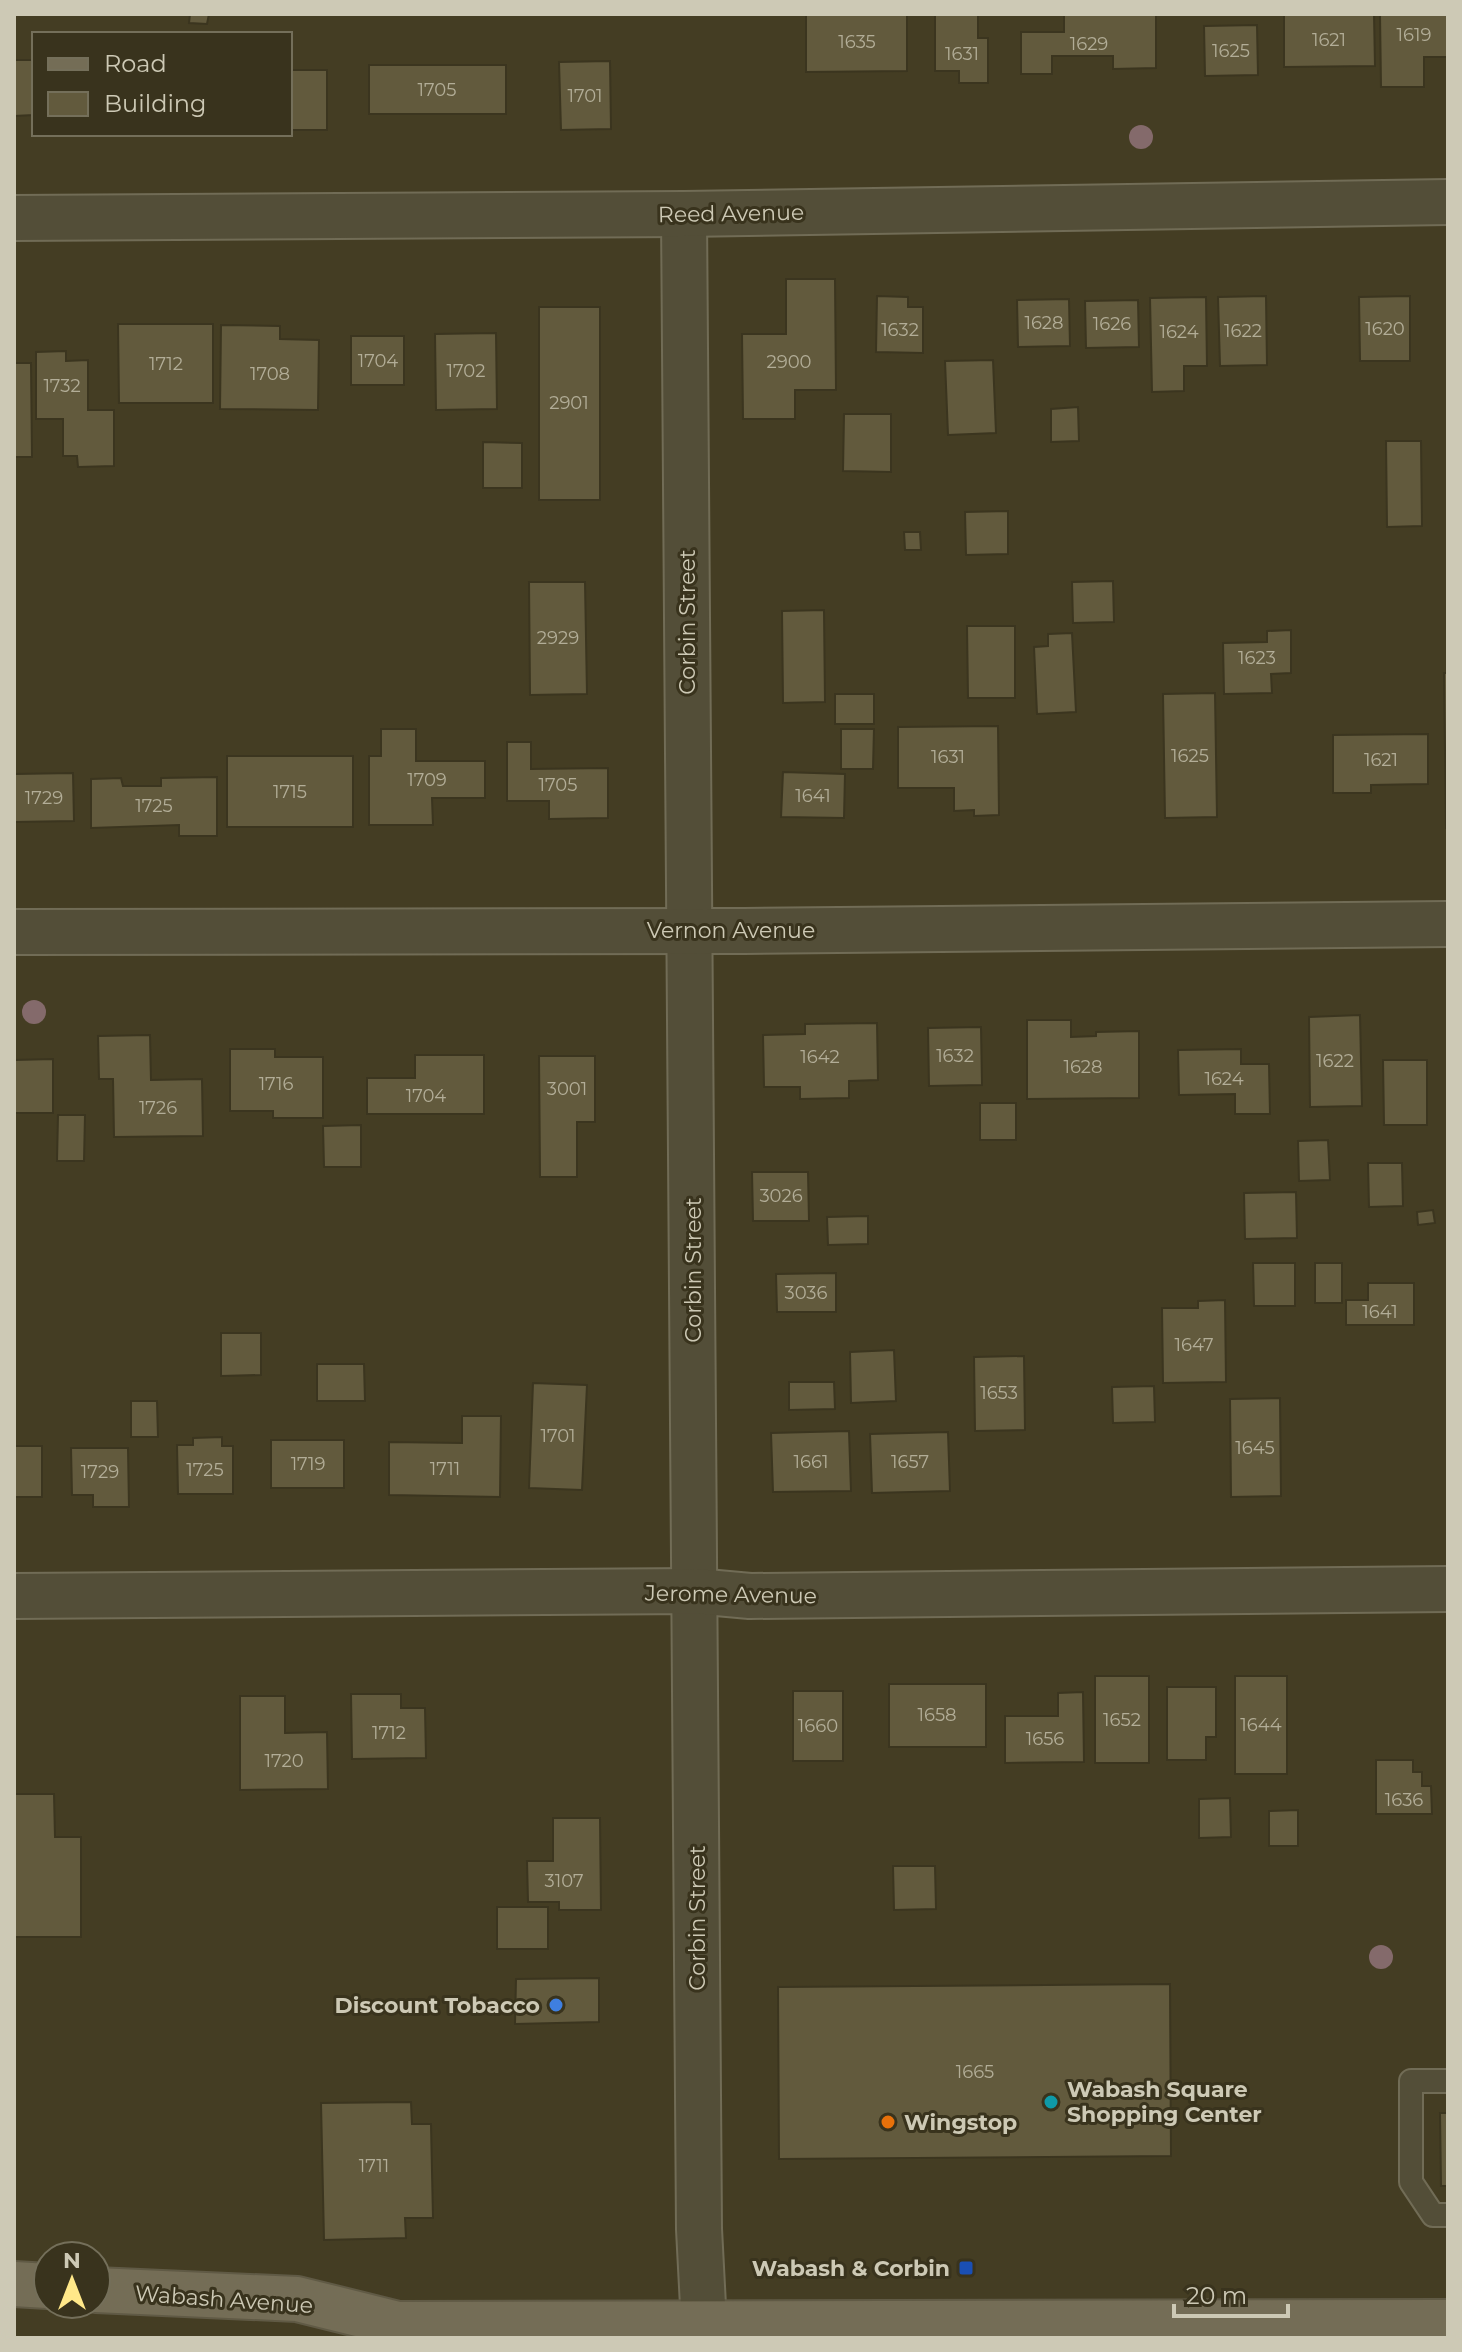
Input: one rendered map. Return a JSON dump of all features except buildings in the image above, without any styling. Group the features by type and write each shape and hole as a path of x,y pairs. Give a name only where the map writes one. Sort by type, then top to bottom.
{"main road":[{"name":"Wabash Avenue","path":"112,2291 297,2299 380,2331 704,2332 1448,2322"}],"street":[{"name":"Reed Avenue","path":"14,218 684,214 1448,202"},
{"name":"Corbin Street","path":"684,214 699,2267 704,2332"},
{"name":"Vernon Avenue","path":"14,932 691,931 1448,924"},
{"name":"Jerome Avenue","path":"14,1596 695,1591 750,1596 1448,1589"}],"lane":[{"path":"1448,2081 1411,2081 1411,2182 1433,2215 1448,2215"}],"place":[{"name":"Discount Tobacco","path":"556,2005"},
{"name":"Wabash Square Shopping Center","path":"1051,2102"},
{"name":"Wingstop","path":"888,2122"},
{"name":"Wabash & Corbin","path":"966,2268"}]}
